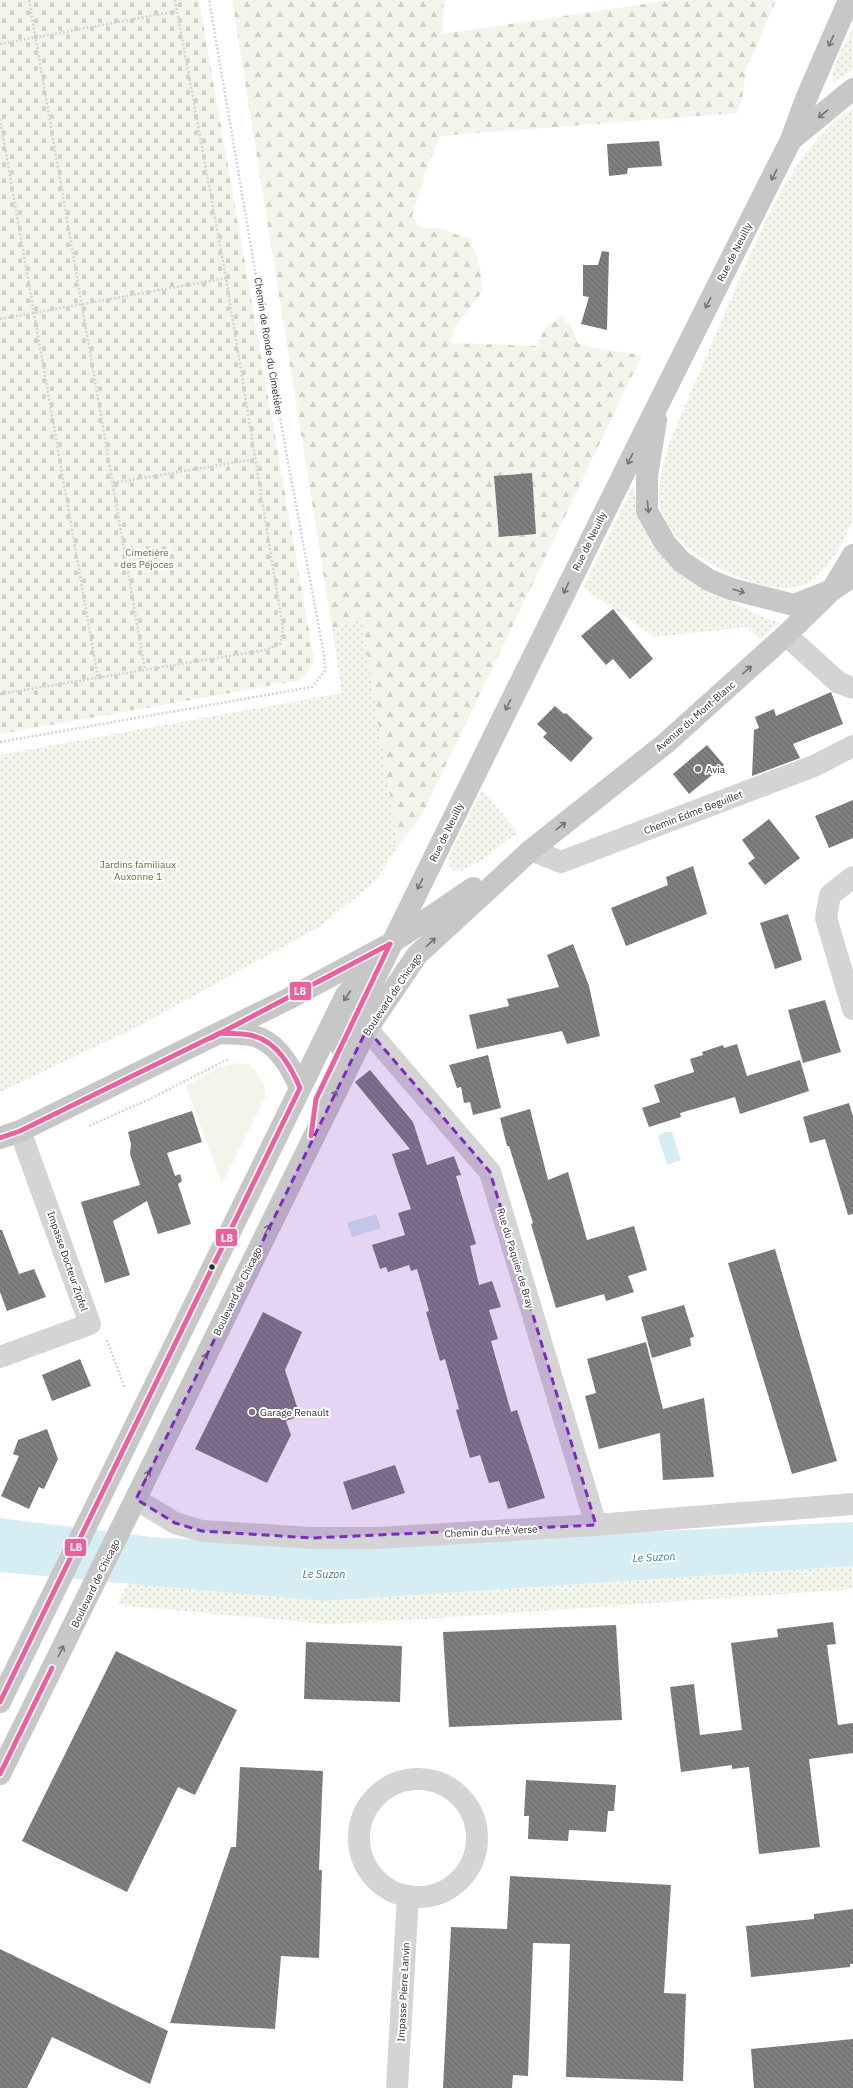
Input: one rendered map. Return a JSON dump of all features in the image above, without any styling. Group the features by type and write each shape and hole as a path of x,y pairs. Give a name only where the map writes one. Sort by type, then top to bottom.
{"main road":[{"name":"Rue de Neuilly","path":"390,944 659,399 791,140 806,99 849,0"},
{"name":"Rue de Neuilly","path":"791,140 853,89"},
{"path":"659,399 647,476 647,511 665,543 682,562 709,580 756,596 794,605 832,590 853,555"},
{"name":"Avenue du Mont-Blanc","path":"531,850 666,743 786,635 832,590 853,576"},
{"path":"0,1138 20,1131 220,1033 390,944 531,850"},
{"name":"Boulevard de Chicago","path":"0,1774 367,1029 417,955 531,850"},
{"path":"0,1702 346,995 390,944"},
{"path":"310,1144 316,1099 390,944"},
{"path":"220,1033 242,1034 256,1037 266,1042 281,1056 293,1071 300,1088"}],"street":[{"path":"786,635 839,682 853,688"},
{"name":"Chemin Edme Beguillet","path":"531,850 561,862 814,766 853,746"},
{"path":"853,877 830,895 826,918 853,1008"},
{"name":"Rue du Paquier de Bray","path":"367,1029 490,1172 596,1525"},
{"name":"Impasse Docteur Zipfel","path":"0,1357 90,1324 20,1131"},
{"name":"Chemin du Pré Verse","path":"136,1499 175,1522 202,1531 312,1538 378,1538 596,1525 853,1504"},
{"path":"424,1778 442,1783 458,1794 470,1809 476,1826 477,1846 471,1864 460,1879 445,1890 427,1896 408,1896 389,1889 373,1876 363,1860 359,1839 361,1819 371,1802 386,1788 404,1780 424,1778"},
{"name":"Impasse Pierre Lanvin","path":"397,2088 408,1896"}],"path":[{"path":"29,0 146,670"},
{"path":"0,694 265,650 280,644 283,629 256,459 226,278 175,0"},
{"name":"Chemin de Ronde du Cimetière","path":"0,742 312,687 325,670 324,655 285,446 209,0"},
{"path":"0,44 177,11"},
{"path":"0,119 98,678"},
{"path":"0,319 226,278"},
{"path":"113,484 256,459"},
{"path":"86,1128 150,1099 232,1057"},
{"path":"90,1324 106,1338 128,1396"}],"highlighted area":[{"path":"367,1029 490,1172 596,1525 312,1538 202,1531 175,1523 136,1499"}],"green space":[{"name":"Cimetière des Péjoces","path":"0,0 199,0 314,660 302,680 0,734"},
{"path":"232,0 444,0 442,34 672,0 773,0 775,3 746,70 742,100 737,113 440,136 425,172 412,216 420,227 438,228 470,239 480,267 482,292 455,327 451,343 537,346 545,328 562,316 572,327 578,343 592,348 642,355 421,817 398,845 362,622 332,628"},
{"path":"853,28 853,70 833,82 832,77 836,63"},
{"path":"853,107 853,521 831,561 812,580 798,586 780,588 761,585 741,578 704,559 677,538 671,531 661,508 659,499 660,480 669,443 765,221 794,170 811,146 831,125"},
{"path":"633,486 638,510 702,587 765,618 780,623 760,639 747,627 655,637 583,588"},
{"name":"Jardins familiaux Auxonne 1","path":"362,621 398,845 375,882 319,927 137,1027 0,1092 0,755 342,693 332,628"},
{"path":"482,790 518,832 481,861 458,872 452,869 448,863 451,852"},
{"path":"237,1063 249,1064 253,1068 262,1082 266,1096 222,1184 186,1086 220,1067"},
{"path":"853,1566 853,1589 426,1619 328,1624 117,1605 128,1583 324,1601"}],"water":[{"path":"664,1132 672,1132 681,1160 667,1165 658,1136"},
{"path":"376,1214 381,1228 352,1237 347,1223"},
{"name":"Le Suzon","path":"0,1518 151,1537 285,1545 342,1546 853,1522 853,1566 324,1601 0,1572"}],"building":[{"path":"659,141 662,166 628,168 627,174 609,176 607,144"},
{"path":"602,251 609,252 607,330 581,324 589,297 583,296 583,265 598,265"},
{"path":"532,473 536,534 499,537 494,476"},
{"path":"613,609 653,659 630,679 613,659 606,665 581,636"},
{"path":"831,692 843,724 793,744 800,758 752,776 754,730 759,728 755,717 774,709 776,716"},
{"path":"555,706 564,714 566,713 593,738 571,762 543,737 547,733 537,724"},
{"path":"707,745 724,765 689,794 673,774"},
{"path":"853,800 853,838 829,848 815,816"},
{"path":"769,819 800,858 765,885 748,863 755,858 742,840"},
{"path":"693,866 707,914 626,946 611,908 668,885 666,877"},
{"path":"788,914 802,960 775,969 760,923"},
{"path":"573,944 589,986 600,1036 567,1044 562,1031 477,1049 469,1015 509,1006 507,999 559,987 547,955"},
{"path":"825,1000 841,1052 803,1063 788,1010"},
{"path":"737,1044 747,1076 800,1060 809,1091 740,1114 735,1097 680,1113 681,1117 649,1127 642,1108 660,1102 654,1085 694,1072 690,1059 703,1055 702,1052 723,1045 724,1048"},
{"path":"488,1055 501,1108 473,1115 470,1102 464,1103 461,1087 457,1088 449,1065"},
{"path":"370,1070 413,1122 427,1165 454,1156 461,1175 456,1176 476,1244 470,1246 479,1285 492,1281 501,1307 489,1310 498,1339 491,1341 511,1412 517,1410 545,1498 508,1509 499,1481 489,1483 480,1455 470,1458 456,1410 459,1409 445,1359 440,1361 426,1312 429,1311 417,1269 411,1271 409,1265 388,1272 386,1267 380,1269 372,1245 405,1235 398,1213 411,1209 392,1154 410,1149 355,1082"},
{"path":"849,1103 853,1116 853,1214 848,1215 825,1139 810,1143 803,1117"},
{"path":"530,1109 548,1180 568,1172 587,1240 634,1226 647,1270 628,1276 634,1292 606,1301 604,1294 556,1308 531,1224 533,1223 509,1146 507,1146 500,1118"},
{"path":"192,1111 202,1142 167,1153 175,1176 180,1174 182,1181 178,1184 191,1224 158,1234 147,1201 113,1221 130,1275 105,1283 81,1202 140,1185 130,1154 131,1144 128,1132"},
{"path":"0,1230 2,1230 19,1274 34,1269 46,1297 7,1311 0,1292"},
{"path":"775,1249 837,1461 792,1474 728,1263"},
{"path":"684,1305 694,1337 690,1338 691,1346 652,1358 641,1317"},
{"path":"263,1312 302,1332 285,1370 300,1416 286,1421 291,1435 267,1483 195,1449"},
{"path":"646,1342 663,1409 704,1398 714,1477 663,1480 660,1433 599,1449 585,1396 596,1393 587,1359"},
{"path":"80,1359 91,1386 52,1401 42,1375"},
{"path":"47,1429 58,1459 44,1489 39,1487 29,1509 1,1496 19,1456 13,1454 18,1440"},
{"path":"395,1465 405,1493 352,1510 343,1482"},
{"path":"833,1622 836,1644 827,1645 838,1725 853,1723 853,1753 809,1759 820,1847 759,1854 749,1767 732,1769 732,1765 681,1772 670,1687 694,1684 700,1735 742,1730 731,1643 778,1637 777,1629"},
{"path":"616,1625 622,1720 449,1727 443,1632"},
{"path":"306,1642 402,1646 400,1702 304,1699"},
{"path":"116,1651 237,1710 195,1795 178,1787 127,1892 22,1841"},
{"path":"240,1767 323,1771 319,1870 322,1870 319,1958 281,1956 275,2029 170,2023 231,1847 236,1847"},
{"path":"526,1780 616,1785 614,1811 608,1811 606,1832 569,1830 568,1841 528,1839 529,1816 524,1816"},
{"path":"510,1876 671,1885 664,1993 686,1994 683,2081 566,2077 570,1944 533,1943 528,2076 513,2075 512,2088 443,2088 451,1927 507,1929"},
{"path":"853,1909 853,1964 850,1964 850,1967 751,1977 746,1926 814,1919 814,1914"},
{"path":"0,1949 168,2031 150,2084 52,2037 27,2088 0,2088"},
{"path":"853,2039 853,2088 754,2088 751,2049"}],"transit line":[{"name":"L8","path":"211,1038 390,944"},
{"name":"L8","path":"311,1136 316,1099 390,944"},
{"name":"L8","path":"0,1138 20,1131 220,1033 250,1035 262,1039 270,1044 288,1064 300,1088 0,1702"},
{"name":"L8","path":"0,1774 52,1668"}],"place":[{"name":"Avia","path":"698,769"},
{"name":"Garage Renault","path":"252,1412"}]}
